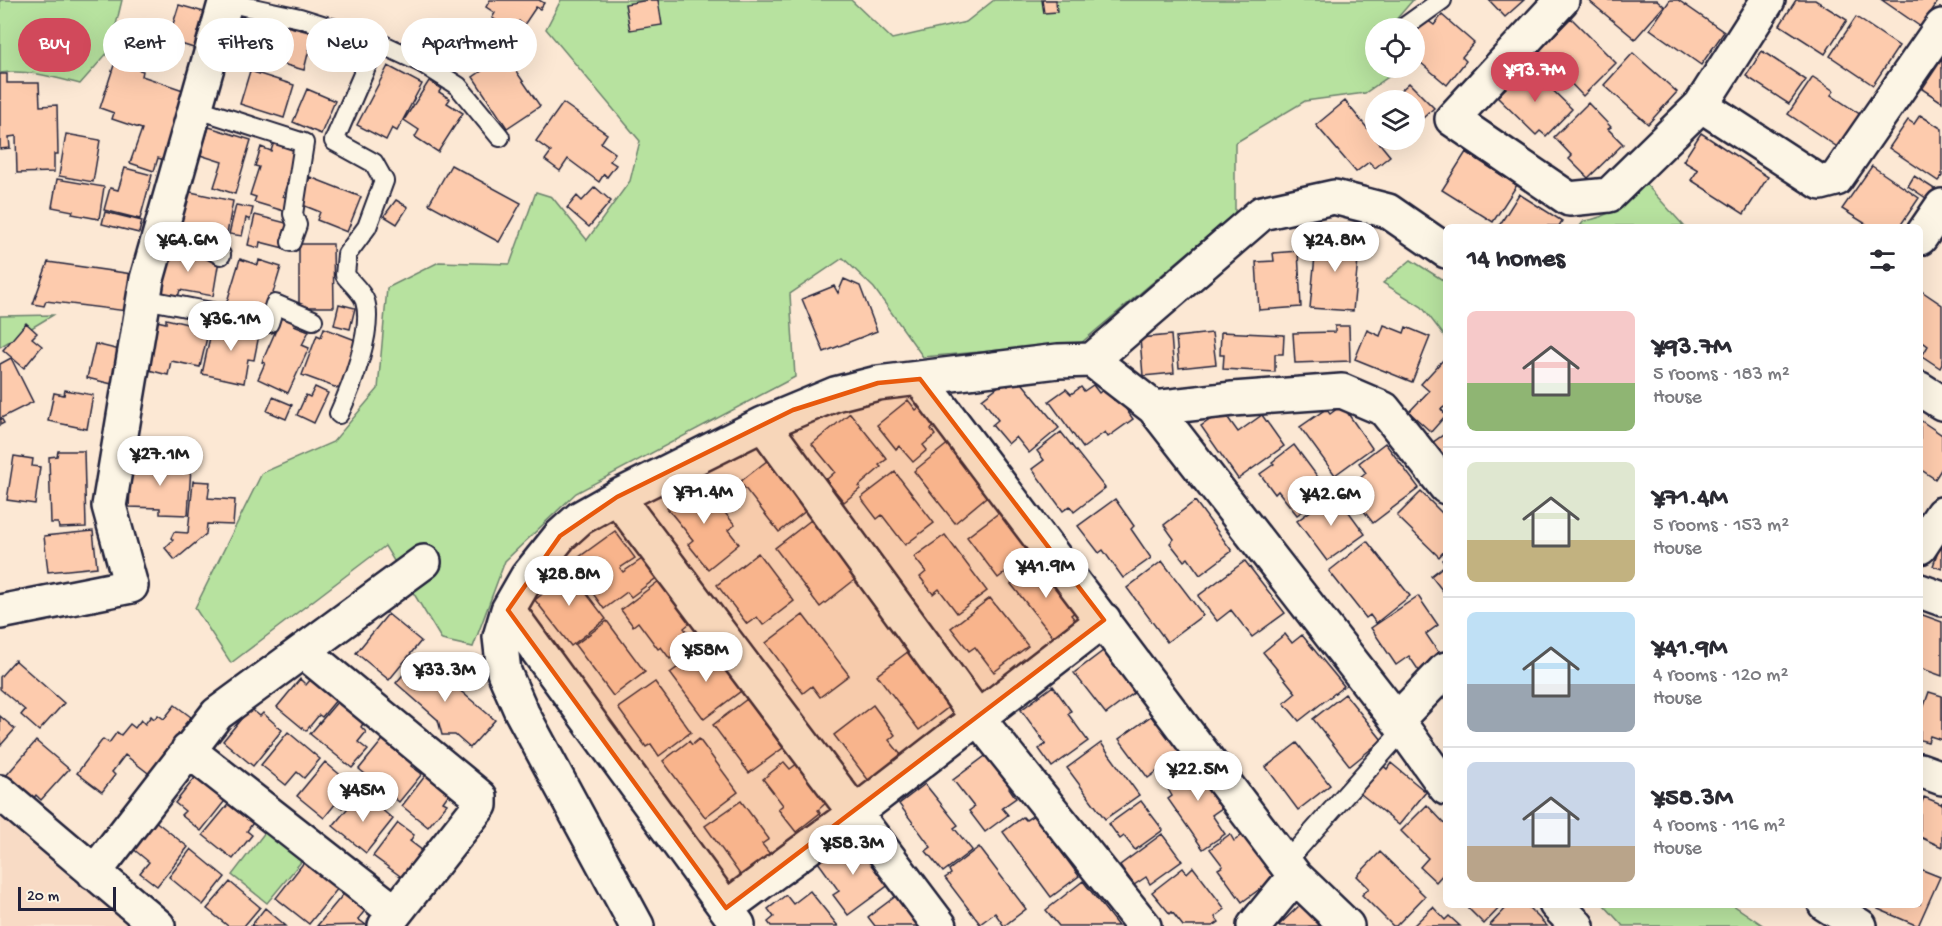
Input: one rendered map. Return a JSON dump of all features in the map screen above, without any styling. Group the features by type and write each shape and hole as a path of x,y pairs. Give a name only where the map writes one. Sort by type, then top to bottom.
{"street":[{"path":"1562,0 1452,119 1569,200 1609,195 1701,105 1768,0"},
{"path":"0,612 131,586 109,506 144,299 225,1"},
{"path":"1701,105 1821,183 1836,179 1942,26"},
{"path":"637,926 522,713 504,672 500,636 508,610 527,577 560,536 580,518 763,424 835,394 878,383 1058,361 1092,360 1262,213 1334,197 1388,211 1443,249"},
{"path":"1923,234 1942,206"},
{"path":"1092,360 1154,408 1400,725 1443,785"},
{"path":"920,379 1291,869 1347,926"},
{"path":"1154,408 1233,399 1342,391 1384,409 1443,483"},
{"path":"1923,391 1942,403"},
{"path":"763,424 977,717 1144,926"},
{"path":"617,497 940,926"},
{"path":"1923,542 1942,514"},
{"path":"94,873 217,714 424,562"},
{"path":"1923,592 1942,599"},
{"path":"508,610 733,917 855,813 1104,620"},
{"path":"188,750 390,919 480,805 480,797 303,651"},
{"path":"1400,725 1443,673"},
{"path":"1923,771 1942,778"},
{"path":"0,792 158,926"},
{"path":"1254,926 1291,869"},
{"path":"1560,908 1577,926"},
{"path":"1831,908 1860,926"}],"lane":[{"path":"1417,18 1442,0"},
{"path":"225,1 306,20"},
{"path":"389,48 422,63 459,86 500,137"},
{"path":"339,414 355,376 366,332 364,299 345,275 347,254 367,226 384,182 374,163 334,141 364,72"},
{"path":"195,108 304,143 293,214 297,225 291,242"},
{"path":"159,238 210,249 221,255"},
{"path":"144,299 269,323 275,304 313,320"},
{"path":"1291,869 1400,725"}],"highlighted area":[{"path":"920,379 1104,620 726,908 508,610 560,536 617,497 793,410 878,383"}],"shaded area":[{"path":"0,814 69,876 132,926 0,926"}],"green space":[{"path":"0,0 122,0 118,18 103,18 103,58 91,72 91,18 18,18 18,72 91,72 80,84 30,73 0,73"},
{"path":"561,0 851,0 892,39 966,22 994,0 1413,0 1397,18 1365,18 1365,78 1387,78 1369,90 1365,90 1365,93 1305,101 1235,143 1235,213 1081,343 923,357 874,288 843,258 790,294 795,377 576,493 505,561 473,647 442,640 385,546 231,663 195,608 262,473 333,442 378,389 387,288 439,262 510,264 536,192 552,197 587,240 630,181 640,141 546,29"},
{"path":"1643,181 1682,224 1582,224 1584,221 1610,212"},
{"path":"1411,260 1443,280 1443,334 1422,307 1383,283"},
{"path":"53,315 0,347 0,316"},
{"path":"269,827 305,857 267,903 232,875"},
{"path":"1607,908 1737,908 1764,926 1623,926"}],"building":[{"path":"490,0 539,0 544,3 540,9 536,7 529,18 492,18 495,13 486,7"},
{"path":"658,0 662,25 630,30 625,4"},
{"path":"1042,0 1056,0 1057,12 1044,13"},
{"path":"1489,0 1524,0 1505,17"},
{"path":"1588,0 1657,0 1664,6 1635,39"},
{"path":"1670,0 1678,0 1724,32 1701,65 1650,29"},
{"path":"1796,0 1815,0 1847,20 1825,54 1780,25"},
{"path":"1882,0 1939,0 1921,27"},
{"path":"179,5 211,14 210,18 197,18 197,49 185,45 185,18 175,18"},
{"path":"1442,15 1474,43 1462,57 1466,61 1447,85 1425,66 1425,22 1427,20 1434,25"},
{"path":"1856,17 1899,46 1873,85 1830,56"},
{"path":"1571,18 1616,63 1583,96 1539,50"},
{"path":"294,28 306,31 304,70 294,67"},
{"path":"1762,51 1806,80 1789,104 1746,76"},
{"path":"1633,53 1677,92 1648,124 1604,85"},
{"path":"1942,59 1942,102 1922,89"},
{"path":"1528,66 1572,109 1546,136 1540,131 1536,135 1497,97"},
{"path":"389,67 422,84 397,131 392,128 386,140 357,125 385,72 389,72"},
{"path":"112,72 143,72 142,76 186,91 164,160 158,158 154,171 130,163 142,129 112,119 114,113 100,108"},
{"path":"250,72 294,85 284,118 240,104"},
{"path":"480,72 517,72 540,106 507,128 473,77"},
{"path":"0,74 7,74 7,83 39,83 40,106 57,105 58,154 54,154 54,172 17,173 16,136 9,137 10,148 0,149"},
{"path":"1813,77 1834,91 1831,95 1861,115 1839,148 1788,114"},
{"path":"429,81 441,89 439,92 450,99 447,103 463,113 438,152 415,137 419,130 404,120"},
{"path":"1409,83 1416,90 1402,90"},
{"path":"307,89 335,101 321,134 293,122"},
{"path":"1425,99 1434,108 1425,116"},
{"path":"1345,101 1365,125 1365,150 1385,150 1390,156 1375,168 1369,162 1356,172 1316,125"},
{"path":"563,103 607,134 601,143 615,153 610,161 616,165 607,177 604,174 599,182 568,159 560,171 545,160 551,152 536,141"},
{"path":"1588,103 1611,127 1608,129 1623,144 1588,178 1569,159 1572,156 1554,137"},
{"path":"1920,115 1942,129 1942,176 1938,181 1889,148 1908,120 1914,124"},
{"path":"209,127 251,140 235,194 214,187 222,162 200,155"},
{"path":"1701,133 1768,177 1744,214 1691,180 1698,170 1683,161"},
{"path":"66,134 100,140 93,182 59,176"},
{"path":"275,139 299,147 283,196 288,198 284,211 254,202 256,197 250,195 259,167 255,166 261,147 271,151"},
{"path":"1466,152 1517,185 1493,222 1442,190"},
{"path":"451,165 521,203 499,242 429,204"},
{"path":"1872,166 1919,198 1901,224 1866,224 1842,209"},
{"path":"125,168 152,175 140,219 104,210 110,188 118,190"},
{"path":"1914,176 1936,190 1929,200 1908,186"},
{"path":"310,177 361,197 347,232 317,220 320,212 300,204"},
{"path":"57,179 104,187 99,219 72,214 73,211 52,207"},
{"path":"595,187 611,201 589,227 567,208 577,196 582,201"},
{"path":"186,191 233,201 227,234 173,223"},
{"path":"1519,194 1562,221 1560,224 1500,224"},
{"path":"396,200 408,207 397,224 384,216"},
{"path":"236,205 253,208 250,220 246,218 242,236 229,234"},
{"path":"105,212 142,221 139,233 102,224"},
{"path":"255,215 290,224 284,248 260,242 259,248 248,245"},
{"path":"1317,235 1360,239 1353,311 1310,308"},
{"path":"299,244 333,244 334,307 299,307"},
{"path":"177,247 202,251 201,257 219,260 213,296 180,290 178,297 159,294 166,251 176,253"},
{"path":"1298,251 1301,307 1259,310 1256,262 1274,261 1273,253"},
{"path":"240,259 258,265 259,260 281,267 266,316 226,305"},
{"path":"48,262 132,274 127,311 46,301 44,306 33,304"},
{"path":"844,279 860,286 877,331 824,352 802,299 834,286 838,293"},
{"path":"1923,292 1942,305 1942,364 1940,368 1923,357 1928,346 1923,342"},
{"path":"339,304 355,308 350,329 334,325"},
{"path":"283,314 296,320 294,325 309,331 302,345 309,348 288,393 258,379 265,363 262,362"},
{"path":"166,319 209,329 200,367 171,361 168,375 141,368 152,320 166,323"},
{"path":"227,322 260,330 254,360 248,359 244,383 202,374 212,328 225,331"},
{"path":"26,323 37,333 32,338 42,346 24,368 3,350"},
{"path":"1384,325 1404,333 1406,327 1430,337 1412,382 1355,359 1367,330 1380,336"},
{"path":"1335,326 1349,326 1350,361 1295,363 1293,333 1335,332"},
{"path":"324,328 358,341 340,389 302,375 317,335 321,337"},
{"path":"1221,332 1284,335 1283,354 1275,354 1275,372 1223,369 1224,355 1220,355"},
{"path":"1212,333 1216,364 1179,368 1176,337"},
{"path":"1171,335 1174,373 1143,376 1140,338"},
{"path":"95,344 120,350 112,384 87,378"},
{"path":"11,358 33,402 1,418 4,423 0,425 0,364"},
{"path":"1443,360 1443,408 1441,409 1443,418 1431,432 1409,412 1429,391 1421,384"},
{"path":"1018,378 1059,428 1029,453 1016,437 1008,444 992,425 998,420 982,399 1004,382 1008,386"},
{"path":"1093,385 1099,393 1105,388 1114,400 1118,398 1133,419 1108,437 1105,432 1083,448 1049,401 1066,389 1071,394 1081,387 1084,391"},
{"path":"315,387 328,393 314,423 297,415 306,395 310,397"},
{"path":"65,390 93,395 87,429 48,421 54,393 64,395"},
{"path":"273,397 292,405 286,419 267,411"},
{"path":"908,400 916,410 922,405 938,424 931,429 935,435 923,445 927,450 913,462 899,446 896,449 877,425"},
{"path":"1342,405 1372,448 1335,475 1300,427 1326,409 1330,414"},
{"path":"1223,411 1238,432 1262,415 1284,446 1238,479 1201,426"},
{"path":"850,413 887,459 859,486 860,489 844,502 826,480 835,472 812,444"},
{"path":"1923,422 1942,435 1942,468 1935,479 1923,471"},
{"path":"1061,432 1105,488 1074,512 1070,506 1063,511 1032,469 1044,460 1037,451"},
{"path":"1443,435 1443,458 1432,443"},
{"path":"950,442 991,493 955,523 914,471"},
{"path":"1385,443 1419,488 1373,523 1354,498 1365,490 1358,480 1366,473 1359,463"},
{"path":"1294,445 1329,492 1297,515 1278,491 1275,494 1260,474"},
{"path":"58,451 84,451 86,527 59,528 58,523 51,523 49,457 57,456"},
{"path":"14,456 33,459 32,466 40,467 35,504 7,500"},
{"path":"132,459 157,460 157,465 191,467 188,515 160,514 160,508 129,507"},
{"path":"768,460 807,510 779,532 740,482"},
{"path":"895,472 934,523 905,545 882,515 877,519 861,498"},
{"path":"193,481 210,482 208,498 235,500 233,525 207,524 206,534 175,560 165,548 173,540 171,538 174,532 188,533"},
{"path":"699,481 735,525 728,530 739,544 708,569 688,544 693,540 667,508"},
{"path":"1421,492 1443,514 1443,552 1439,557 1397,516"},
{"path":"1335,493 1365,534 1327,561 1297,521"},
{"path":"1115,499 1134,526 1131,529 1151,558 1123,578 1103,550 1099,553 1078,526"},
{"path":"1195,501 1232,551 1200,575 1188,558 1184,561 1170,543 1174,539 1164,525"},
{"path":"1004,509 1036,549 998,578 967,537"},
{"path":"811,520 857,578 820,607 775,548"},
{"path":"93,531 97,567 48,572 44,536"},
{"path":"615,531 635,558 620,568 623,572 645,557 659,576 631,597 627,592 604,609 571,563"},
{"path":"945,535 987,591 957,613 939,589 933,594 920,577 926,572 914,557"},
{"path":"1942,540 1942,569 1933,566"},
{"path":"1367,541 1410,596 1376,623 1370,615 1366,618 1329,571"},
{"path":"758,553 794,601 763,625 757,617 747,624 717,585"},
{"path":"1041,560 1079,609 1071,615 1076,621 1054,638 1011,584"},
{"path":"1162,561 1203,615 1167,642 1127,588"},
{"path":"1245,561 1285,613 1252,637 1231,610 1217,621 1198,596"},
{"path":"1443,567 1443,591 1431,576"},
{"path":"561,570 566,576 570,572 606,619 571,646 535,600 542,594 538,588"},
{"path":"659,581 690,623 684,628 694,641 670,659 661,647 658,649 638,622 633,626 621,610"},
{"path":"1418,596 1438,625 1426,634 1441,656 1419,671 1409,656 1396,665 1371,628"},
{"path":"990,598 1028,646 994,672 975,647 969,651 951,628"},
{"path":"388,614 421,641 389,680 356,653"},
{"path":"803,615 849,675 820,697 812,686 803,693 766,643"},
{"path":"1923,615 1942,622 1942,676 1923,669"},
{"path":"607,621 645,672 613,696 575,645"},
{"path":"1285,634 1292,643 1302,635 1344,686 1299,721 1284,703 1296,693 1263,652"},
{"path":"709,648 741,691 704,719 670,673"},
{"path":"913,648 950,706 919,730 877,675"},
{"path":"1107,648 1139,689 1106,714 1074,673"},
{"path":"419,656 495,720 470,748 455,735 442,735 438,720 396,683"},
{"path":"15,660 64,703 39,731 21,715 25,710 0,689 0,677"},
{"path":"300,679 306,685 311,679 337,699 306,731 277,707"},
{"path":"655,682 691,732 659,756 651,744 646,747 618,708"},
{"path":"1053,686 1071,711 1068,714 1088,741 1052,767 1039,749 1046,744 1021,710"},
{"path":"1929,692 1942,696 1942,740 1930,736 1928,742 1923,741 1923,709"},
{"path":"1345,694 1382,740 1350,766 1313,719"},
{"path":"747,699 765,724 769,720 776,730 772,733 783,748 749,773 713,725"},
{"path":"338,701 364,722 361,727 366,732 358,742 368,750 352,768 310,734"},
{"path":"175,705 191,717 185,724 189,727 152,776 125,755 112,772 115,775 102,792 77,773 103,739 109,743 117,732 121,735 130,724 135,728 141,720 145,724 151,716 154,719 158,715 164,719"},
{"path":"873,705 895,735 889,740 902,756 869,781 834,735"},
{"path":"250,708 260,716 263,713 282,730 253,766 223,741"},
{"path":"0,716 15,729 0,746"},
{"path":"1151,716 1156,723 1161,719 1185,751 1148,778 1119,739"},
{"path":"288,732 320,759 304,778 297,772 286,785 261,765"},
{"path":"385,737 414,761 411,766 422,774 399,802 359,769"},
{"path":"699,739 738,792 705,817 663,761 689,741 692,745"},
{"path":"36,741 69,769 41,800 36,795 32,800 5,777"},
{"path":"1101,743 1139,795 1105,819 1067,768"},
{"path":"1297,743 1330,785 1298,810 1266,767"},
{"path":"992,751 1016,783 1009,788 1016,798 1002,808 1008,815 985,832 969,811 974,807 953,780"},
{"path":"1198,758 1229,803 1212,815 1225,834 1203,849 1168,799 1172,796 1168,789 1176,783 1171,776"},
{"path":"325,762 357,789 342,808 336,803 324,818 297,796"},
{"path":"784,762 790,769 798,763 828,801 818,810 820,813 796,832 778,809 783,805 763,779"},
{"path":"1379,762 1387,769 1391,763 1426,792 1399,825 1356,790"},
{"path":"428,772 451,791 443,802 447,804 428,827 402,806"},
{"path":"198,774 228,797 201,831 181,815 185,811 175,803"},
{"path":"925,784 958,825 954,828 972,850 943,872 926,851 931,847 899,804"},
{"path":"361,792 393,819 366,853 333,826"},
{"path":"1924,797 1941,804 1942,802 1942,847 1923,838"},
{"path":"231,801 255,820 247,831 252,835 233,859 203,835"},
{"path":"741,801 769,839 762,844 770,854 741,876 705,826"},
{"path":"1141,801 1163,830 1135,850 1124,836 1120,839 1109,824"},
{"path":"1427,805 1443,822 1443,874 1436,882 1420,867 1428,858 1401,831"},
{"path":"1034,815 1079,876 1051,897 1003,832 1023,817 1026,820"},
{"path":"154,820 188,847 157,886 140,873 149,862 132,848"},
{"path":"398,823 414,835 410,841 427,854 407,881 373,856"},
{"path":"1162,834 1182,861 1150,884 1146,877 1134,885 1120,865"},
{"path":"1230,834 1234,841 1244,834 1276,877 1242,902 1218,869 1223,866 1210,849"},
{"path":"852,838 860,849 862,847 890,884 848,915 833,895 839,891 818,862"},
{"path":"979,847 1026,909 1004,926 995,913 980,924 945,878 951,874 949,870"},
{"path":"191,849 225,877 203,905 169,877"},
{"path":"1380,852 1425,896 1396,926 1393,926 1362,895 1369,888 1357,876"},
{"path":"305,861 339,887 309,924 276,898"},
{"path":"1193,867 1225,909 1215,917 1219,922 1213,926 1183,926 1152,892 1183,868 1187,873"},
{"path":"1923,870 1940,877 1918,926 1878,909 1923,908"},
{"path":"1083,881 1118,926 1059,926 1046,910"},
{"path":"230,882 260,907 244,926 228,926 207,909"},
{"path":"346,891 367,908 358,919 366,925 317,926"},
{"path":"810,891 838,926 771,926 768,922 774,917 768,909 786,895 793,904"},
{"path":"896,896 919,926 875,926 868,917"},
{"path":"1300,905 1320,926 1278,926"},
{"path":"1433,907 1445,920 1449,916 1460,926 1413,926"},
{"path":"265,908 286,926 251,926"},
{"path":"1468,908 1499,908 1484,924"},
{"path":"1506,908 1529,908 1547,926 1491,926"}]}
